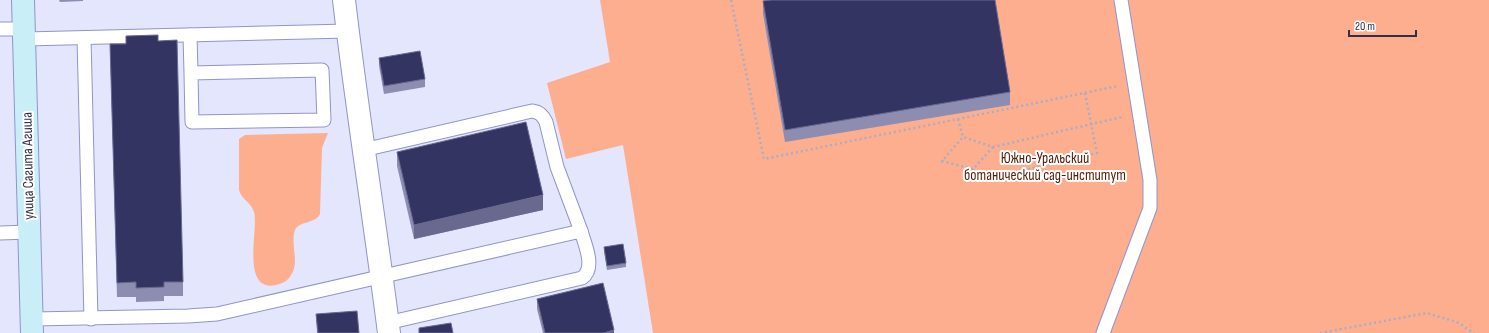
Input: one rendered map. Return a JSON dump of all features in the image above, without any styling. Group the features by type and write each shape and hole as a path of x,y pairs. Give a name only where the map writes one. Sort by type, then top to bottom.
{"main road":[{"name":"улица Сагита Агиша","path":"24,0 32,326"}],"street":[{"path":"344,0 388,328"}],"lane":[{"path":"1103,333 1150,208 1150,180 1121,0"},
{"path":"0,29 25,34 84,38 348,31"},
{"path":"190,35 192,122 324,120 322,70 191,73"},
{"path":"142,36 142,50"},
{"path":"84,38 92,319"},
{"path":"364,150 532,111 536,112 543,117 546,122 557,167 581,231 590,266 588,273 582,278 388,328"},
{"path":"32,326 92,319 200,316 217,314 581,231"},
{"path":"0,233 29,232"}],"path":[{"path":"731,0 764,159 1134,83"},
{"path":"973,169 977,181 1097,153 1084,93"},
{"path":"963,137 993,147 1140,113"},
{"path":"958,119 963,137"},
{"path":"963,137 942,161 973,169"},
{"path":"973,169 993,147"},
{"path":"1320,333 1427,314 1459,323 1474,333"}],"green space":[{"name":"Южно-Уральский ботанический сад-институт","path":"600,0 1489,0 1489,333 653,333 623,145 566,159 547,83 610,62"},
{"path":"328,133 322,148 320,214 315,219 300,225 295,230 295,265 290,277 285,282 276,285 265,285 258,279 253,258 254,212 239,190 239,139 245,135"}],"building":[{"path":"995,0 1010,92 785,130 763,1"},
{"path":"158,35 158,41 177,40 183,282 164,282 164,287 136,288 136,282 117,283 110,44 126,44 126,36"},
{"path":"420,51 425,79 384,86 379,58"},
{"path":"526,122 543,195 414,225 397,152"},
{"path":"623,244 626,263 607,266 604,247"},
{"path":"603,283 614,330 603,333 545,333 537,299"},
{"path":"357,311 359,333 318,333 316,314"},
{"path":"451,323 453,333 419,333 419,328"}]}
